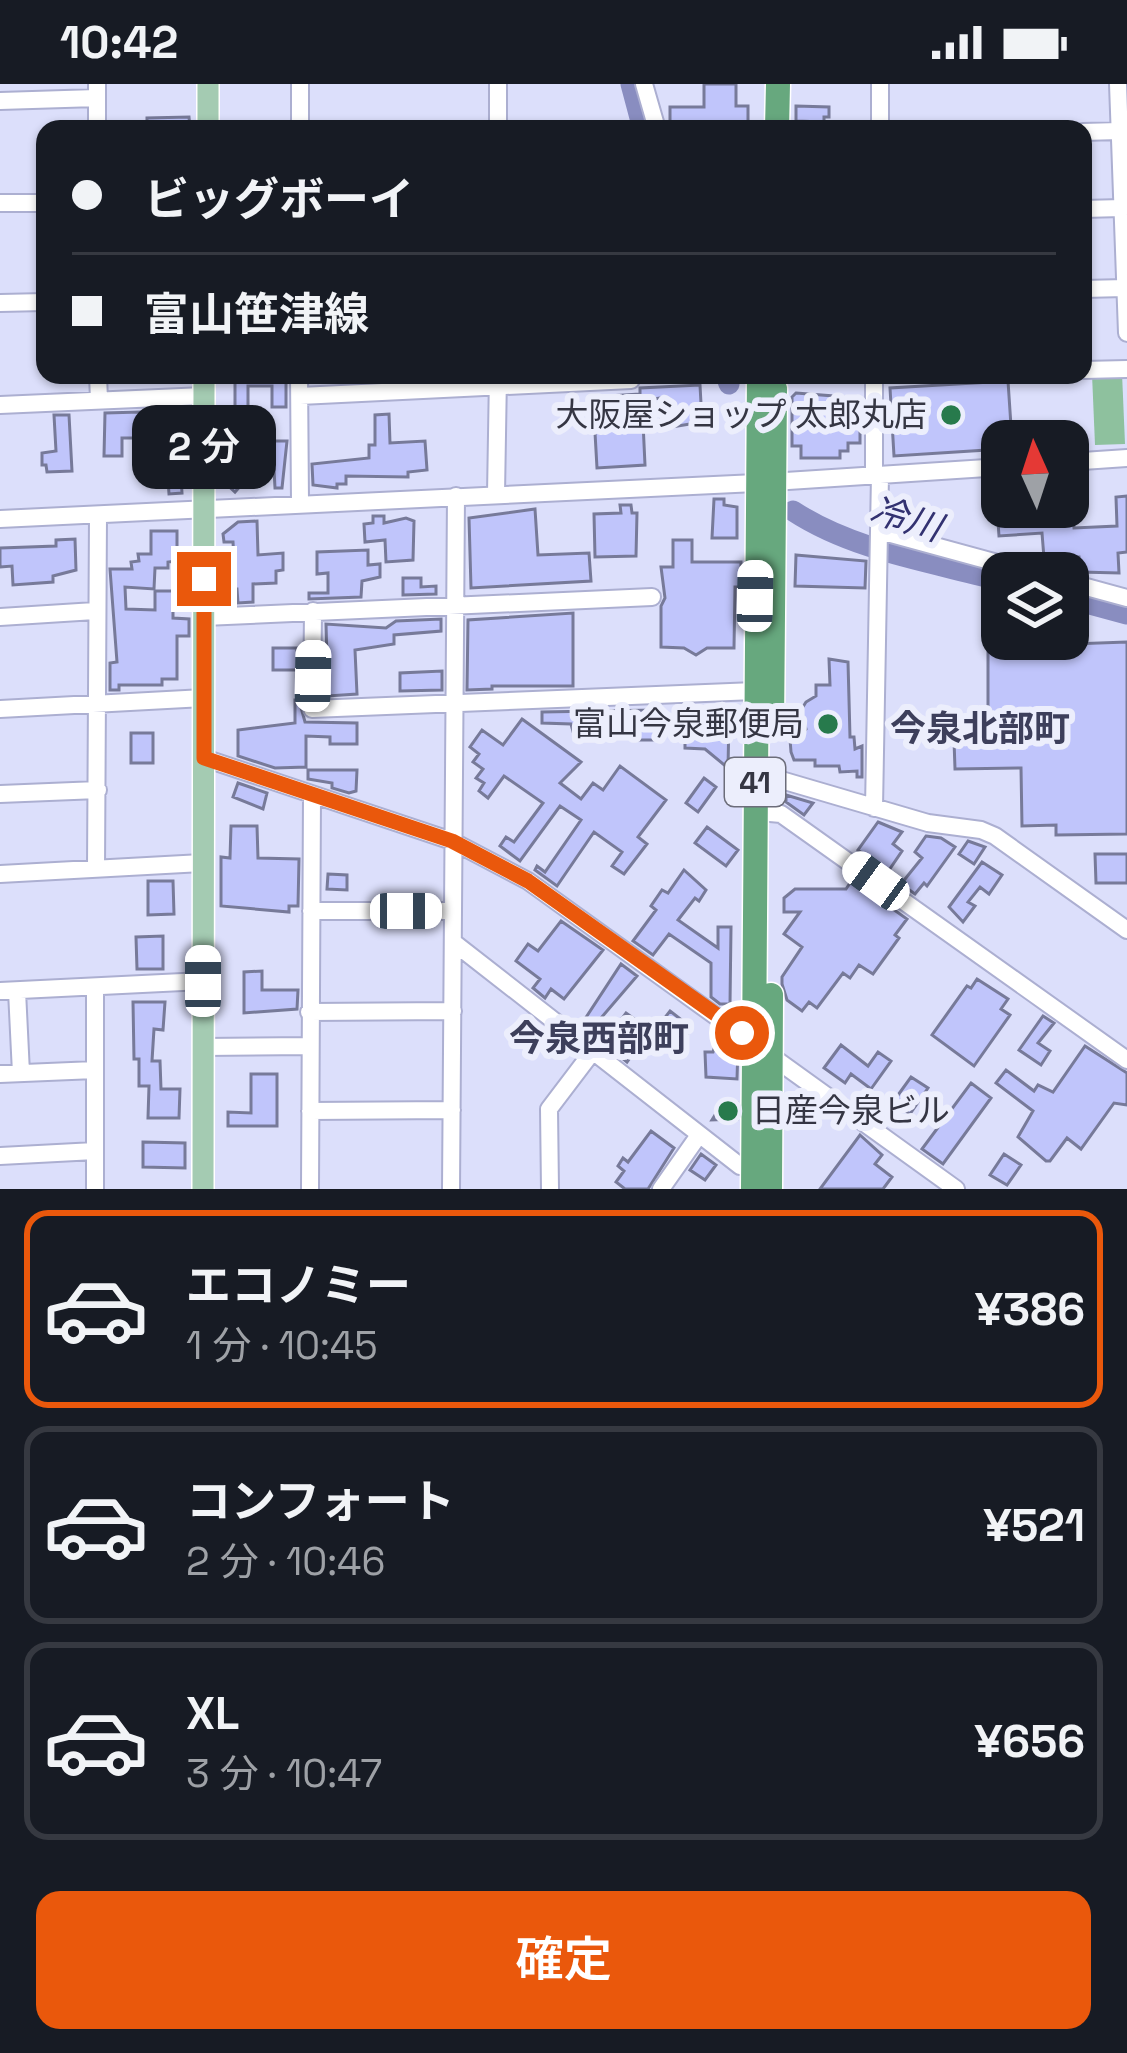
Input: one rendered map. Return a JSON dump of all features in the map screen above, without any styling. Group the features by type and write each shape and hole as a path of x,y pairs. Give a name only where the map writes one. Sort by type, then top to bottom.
{"highway":[{"path":"765,84 765,120"},
{"path":"777,120 778,84"},
{"name":"41","path":"753,1178 763,1048 771,777 760,384"},
{"name":"41","path":"770,1189 755,692 774,384"}],"main road":[{"path":"208,84 208,120"},
{"path":"203,1189 204,386"}],"street":[{"path":"300,84 300,120"},
{"path":"498,84 498,120"},
{"path":"644,84 654,120"},
{"path":"880,84 880,120"},
{"path":"1118,84 1127,333"},
{"path":"0,101 97,91"},
{"path":"1092,132 1119,131"},
{"path":"0,203 36,203"},
{"path":"1092,209 1122,208"},
{"path":"1092,290 1125,288"},
{"path":"0,303 36,302"},
{"path":"1092,370 1127,369"},
{"path":"98,384 99,400"},
{"path":"299,384 300,503"},
{"path":"300,396 390,384"},
{"path":"496,494 498,384"},
{"path":"874,384 880,531 874,808"},
{"path":"0,404 99,400 204,386"},
{"path":"1089,461 1127,458"},
{"path":"0,519 981,468"},
{"path":"451,1189 456,496"},
{"path":"96,869 98,516"},
{"path":"880,531 981,559"},
{"path":"1089,588 1127,598"},
{"path":"204,617 652,598"},
{"path":"0,616 95,611"},
{"path":"314,611 312,709 755,692"},
{"path":"0,709 204,698"},
{"path":"204,758 452,841 528,881 956,1189"},
{"path":"771,777 874,808 995,836 1127,930"},
{"path":"0,794 98,790"},
{"path":"310,1189 312,796"},
{"path":"770,813 781,814 1127,1060"},
{"path":"0,874 202,863"},
{"path":"310,911 453,911"},
{"path":"453,942 753,1178"},
{"path":"21,1073 9,991 203,981"},
{"path":"95,987 95,1189"},
{"path":"309,1012 452,1011"},
{"path":"202,1047 310,1046"},
{"path":"550,1189 549,1109 593,1051"},
{"path":"0,1074 95,1070"},
{"path":"310,1111 452,1110"},
{"path":"661,1189 699,1135"},
{"path":"0,1156 95,1151"}],"green space":[{"path":"1122,373 1125,444 1095,445 1092,374"}],"building":[{"path":"704,84 736,84 736,106 748,106 748,120 670,120 670,107 704,107"},
{"path":"796,106 829,107 824,120 796,120"},
{"path":"189,117 189,120 147,120"},
{"path":"235,384 286,384 286,407 272,407 272,386 248,386 248,408 260,408 261,440 233,440 233,423 226,423 225,409 235,409"},
{"name":"大阪屋ショップ 太郎丸店","path":"1008,384 1011,420 981,420 981,450 894,456 890,388"},
{"path":"700,385 702,422 672,427 672,423 661,423 660,398 642,401 645,465 597,468 593,397 640,394 640,388"},
{"path":"796,393 846,397 846,418 860,418 860,443 848,443 848,451 840,451 840,458 801,458 801,446 792,446 792,397"},
{"path":"140,412 140,423 171,422 182,493 169,494 168,479 147,480 144,438 122,438 122,456 104,456 105,413"},
{"path":"389,414 390,443 425,441 427,470 408,472 408,477 346,476 346,484 337,484 337,488 313,485 312,464 369,458 369,445 375,445 375,415"},
{"path":"54,415 69,415 72,471 47,472 42,465 42,453 56,451"},
{"path":"257,441 287,441 282,488 275,488 274,469 257,469"},
{"path":"239,462 252,473 235,492 222,480"},
{"path":"1127,496 1127,552 1118,553 1119,573 1089,572 1089,552 1044,552 1042,533 999,536 998,528 1117,526 1116,497"},
{"path":"714,499 737,507 737,538 712,538"},
{"path":"620,505 631,505 632,513 637,513 636,556 595,557 594,514 621,513"},
{"path":"535,509 538,555 589,553 591,581 471,588 469,518"},
{"path":"373,516 384,516 384,523 414,521 413,560 386,562 385,540 365,542 364,524 373,523"},
{"path":"257,521 258,555 283,553 283,570 276,571 276,583 253,584 253,602 238,603 237,589 223,589 223,561 234,561 233,542 224,542 223,534 238,522"},
{"path":"151,531 177,531 177,561 168,562 168,568 155,568 154,589 125,587 126,609 155,610 155,591 173,591 173,618 189,619 189,636 177,636 177,679 110,690 110,663 117,662 110,569 132,569 138,554 151,554"},
{"path":"75,539 76,570 53,576 53,582 13,585 12,566 0,567 0,548 56,546 56,540"},
{"path":"673,540 692,540 692,562 741,562 741,587 735,587 734,648 707,648 696,655 684,648 661,647 665,598 661,567 673,567"},
{"path":"368,550 368,565 380,564 380,577 362,581 361,597 309,599 309,593 328,593 328,573 317,574 317,552"},
{"path":"796,555 866,561 865,588 795,586"},
{"path":"403,578 421,578 421,587 436,586 436,594 403,595"},
{"path":"573,613 573,686 467,690 468,620"},
{"path":"441,619 441,631 394,635 394,644 355,650 357,694 328,696 326,624 386,628 396,621"},
{"path":"1127,642 1127,834 1056,835 1056,825 1022,826 1021,768 955,769 954,740 979,740 988,733 988,660 1089,660 1089,643"},
{"path":"273,648 297,648 297,670 273,670"},
{"path":"829,659 848,662 850,737 854,737 855,749 862,746 862,777 857,777 857,771 840,772 839,766 815,766 815,760 794,760 791,752 790,739 806,729 801,710 816,696 816,685 830,685"},
{"path":"442,671 442,690 400,691 400,673"},
{"path":"295,700 299,700 305,722 357,723 357,744 330,744 330,737 306,736 306,767 275,768 238,756 238,730 295,723"},
{"path":"654,710 655,740 636,740 636,725 595,726 595,735 574,735 571,724 542,723 542,712"},
{"path":"685,718 729,718 728,768 705,749 685,748"},
{"path":"522,719 581,762 560,783 581,799 593,783 603,790 620,766 666,800 638,837 647,844 624,874 612,866 622,852 594,832 557,886 535,870 537,866 545,872 581,820 560,806 520,861 500,846 506,837 514,842 543,803 504,776 488,798 479,791 484,783 476,778 483,769 473,762 479,754 470,747 482,730 503,745"},
{"path":"131,733 153,733 153,763 131,763"},
{"path":"308,770 357,770 356,791 349,793 332,788 332,783 308,779"},
{"path":"704,778 716,787 698,812 686,803"},
{"path":"238,783 267,793 263,809 233,797"},
{"path":"786,795 813,803 804,815 786,802"},
{"path":"878,822 902,832 893,844 902,851 887,873 858,850"},
{"path":"231,826 257,826 258,858 299,859 298,906 289,906 289,912 221,906 221,857 230,858"},
{"path":"707,827 738,850 726,866 695,843"},
{"path":"926,836 955,847 927,886 924,883 915,894 901,884 922,858 915,852"},
{"path":"968,841 985,847 974,864 959,854"},
{"path":"1095,854 1127,854 1127,883 1096,883"},
{"path":"982,862 1002,875 989,894 980,887 968,902 975,906 963,922 949,907"},
{"path":"684,870 706,890 678,920 718,948 718,927 731,927 730,1004 711,997 711,963 669,934 653,955 633,941 656,910 651,906 662,890 668,893"},
{"path":"328,874 347,875 347,890 327,889"},
{"path":"852,880 907,919 873,974 859,965 850,978 843,973 817,1008 809,1002 802,1011 787,1000 782,984 802,947 784,934 800,912 784,912 784,898 795,889 846,889"},
{"path":"148,881 173,881 174,914 148,915"},
{"path":"561,921 603,950 564,999 551,989 545,998 533,988 540,979 516,961 528,944 538,951"},
{"path":"163,936 163,969 137,969 136,937"},
{"path":"621,964 637,976 589,1032 581,1025"},
{"path":"262,971 262,990 298,990 297,1009 244,1013 244,972"},
{"path":"977,979 1008,999 1001,1009 1010,1015 974,1066 932,1035"},
{"path":"133,1002 165,1002 163,1030 154,1029 152,1061 160,1061 161,1089 180,1089 179,1118 148,1118 149,1086 139,1086 139,1059 134,1059"},
{"path":"670,1011 692,1028 672,1054 650,1037"},
{"path":"626,1013 650,1030 627,1062 604,1043"},
{"path":"1043,1016 1054,1023 1038,1043 1050,1051 1041,1065 1019,1050"},
{"path":"731,1042 738,1048 737,1079 706,1077 705,1052 713,1052 716,1043"},
{"path":"841,1045 868,1066 878,1052 891,1061 871,1089 851,1074 845,1083 824,1068"},
{"path":"1085,1046 1127,1073 1127,1105 1114,1103 1081,1149 1067,1138 1046,1161 1018,1137 1033,1111 996,1083 1006,1070 1034,1091 1038,1085 1053,1092"},
{"path":"251,1074 277,1074 277,1126 228,1126 228,1112 251,1113"},
{"path":"911,1077 928,1088 910,1114 893,1102"},
{"path":"971,1083 991,1098 943,1164 922,1149"},
{"name":"日産今泉ビル","path":"723,1102 737,1103 737,1119 712,1120"},
{"path":"651,1131 674,1148 648,1189 625,1189 616,1182 624,1171 618,1166 623,1158 628,1162"},
{"path":"860,1135 882,1155 875,1164 892,1177 883,1189 820,1189"},
{"path":"143,1142 185,1143 185,1168 143,1167"},
{"path":"701,1154 716,1165 705,1180 690,1170"},
{"path":"1004,1154 1021,1165 1007,1185 990,1175"}],"waterway":[{"name":"冷川","path":"631,84 641,120"},
{"name":"冷川","path":"793,511 867,546 981,576"},
{"name":"冷川","path":"1089,604 1127,614"}],"place":[{"name":"大阪屋ショップ 太郎丸店","path":"951,415"},
{"name":"富山今泉郵便局","path":"828,724"},
{"name":"日産今泉ビル","path":"728,1111"}],"district":[{"name":"今泉北部町","path":"980,729"},
{"name":"今泉西部町","path":"599,1039"}],"route":[{"path":"204,579 204,758 452,841 528,881 742,1033"}]}
